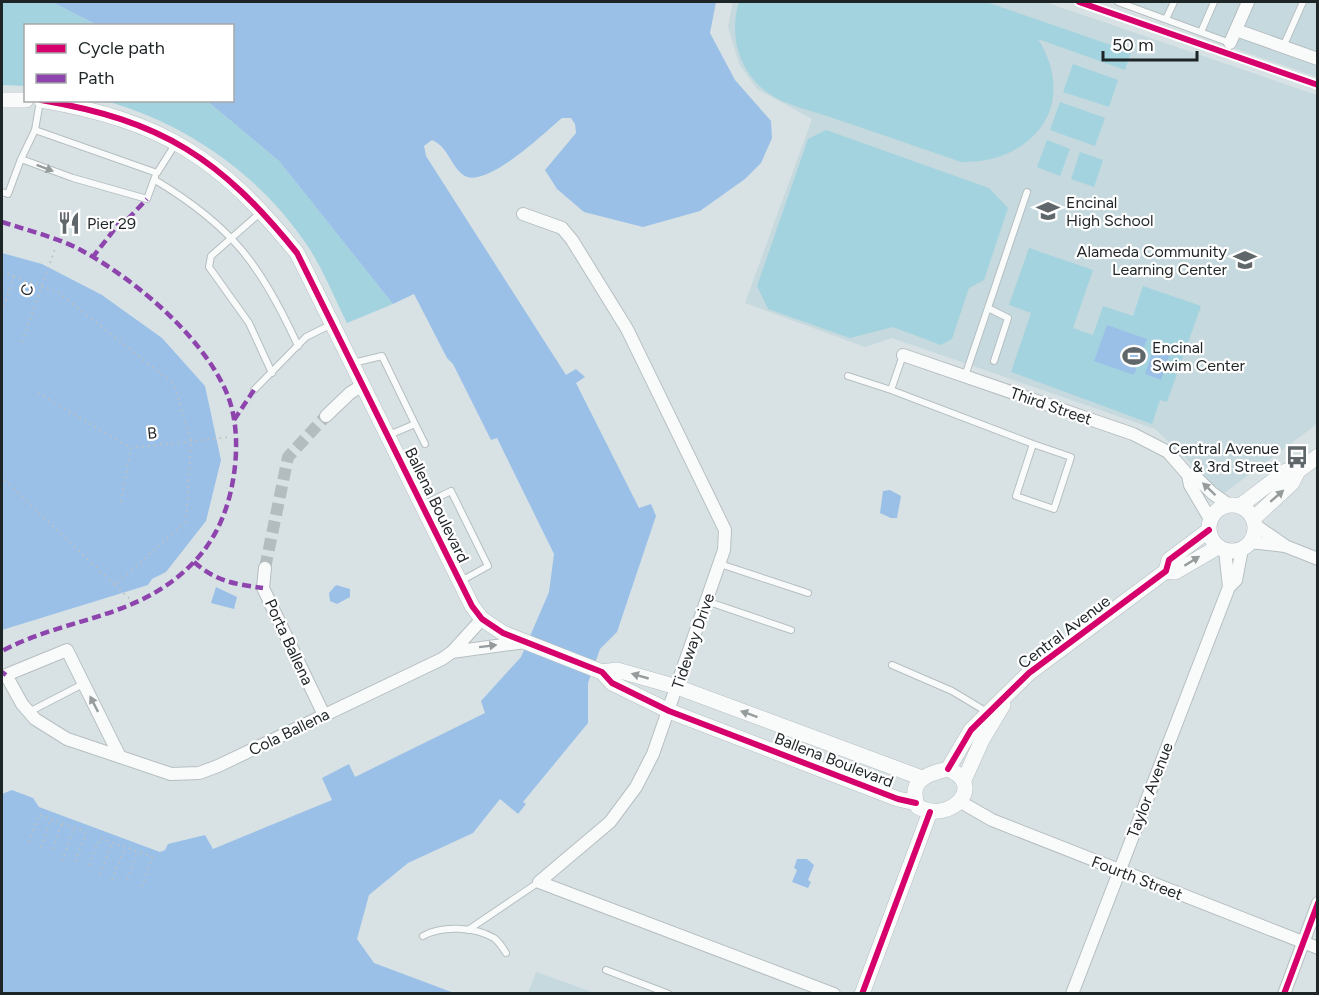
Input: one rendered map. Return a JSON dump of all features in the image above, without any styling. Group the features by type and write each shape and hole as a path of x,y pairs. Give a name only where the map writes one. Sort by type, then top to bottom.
{"street":[{"path":"1230,43 1248,2"},
{"path":"1236,30 1317,59"},
{"path":"2,100 24,100"},
{"name":"Ballena Boulevard","path":"49,102 111,115 176,143 225,174 262,211 297,254 460,581 482,619 502,633 602,672 612,683 669,711 898,799 916,803"},
{"name":"Tideway Drive","path":"523,214 562,228 627,329 718,511 725,530 724,550 669,711 653,754 636,787 610,822 539,882"},
{"name":"Third Street","path":"903,355 1133,434 1168,452 1188,475 1190,485 1210,524"},
{"path":"326,416 343,398 363,385"},
{"path":"1246,545 1254,522 1292,483 1298,471 1317,456"},
{"path":"1298,471 1286,471 1235,505 1215,512 1210,524 1221,548 1246,545 1285,546 1317,559"},
{"name":"Third Street","path":"1188,475 1197,478 1212,494 1235,505"},
{"path":"1235,505 1285,546"},
{"name":"Central Avenue","path":"948,769 971,730 1029,673 1166,571 1169,560 1210,524"},
{"name":"Taylor Avenue","path":"1072,993 1229,587 1236,580 1246,545"},
{"name":"Central Avenue","path":"1166,571 1175,572 1221,548"},
{"name":"Taylor Avenue","path":"1221,548 1229,587"},
{"name":"Porta Ballena","path":"265,568 263,588 324,715"},
{"name":"Cola Ballena","path":"452,652 482,619"},
{"name":"Cola Ballena","path":"120,757 67,650 6,675 35,720 67,740 171,774 199,773 452,652 525,642"},
{"name":"Ballena Boulevard","path":"602,672 617,670 677,687 922,778"},
{"name":"Central Avenue","path":"964,780 982,740 1008,696"},
{"path":"948,769 959,773 964,780 965,787 959,801 945,811 930,812 918,807 915,787 922,778 948,769"},
{"name":"Fourth Street","path":"959,801 992,820 1317,948"},
{"path":"862,993 930,812"},
{"path":"539,882 834,993"},
{"path":"1284,993 1317,903"}],"lane":[{"path":"1079,2 1317,85"},
{"path":"1118,2 1134,4 1166,20 1230,43"},
{"path":"1166,20 1174,2"},
{"path":"1201,32 1214,2"},
{"path":"1283,47 1303,2"},
{"path":"2,192 8,194 35,129 40,102"},
{"path":"35,129 156,176 189,201 232,238 264,277 298,346"},
{"path":"21,159 73,178 147,199 156,176 176,143"},
{"path":"965,376 1027,192"},
{"path":"262,211 211,256 210,267 249,323 272,373"},
{"path":"988,308 1008,318 994,361"},
{"path":"254,390 306,337 333,324"},
{"path":"891,390 903,355"},
{"path":"352,363 382,356 425,444"},
{"path":"848,376 1071,457 1054,508 1016,496 1033,444"},
{"path":"388,436 415,424"},
{"path":"422,506 451,491 488,566 460,581"},
{"path":"719,563 808,593"},
{"path":"706,601 791,630"},
{"path":"892,665 952,691 988,712"},
{"path":"29,712 84,684"},
{"path":"468,930 539,882"},
{"path":"423,936 434,930 468,930 495,939 506,953"},
{"path":"606,970 669,993"}],"path":[{"path":"2,272 58,292 174,384 191,441 186,522 115,585"},
{"path":"2,312 14,276"},
{"path":"38,393 131,448"},
{"path":"2,478 131,600"},
{"path":"29,842 39,815 86,834 74,865"},
{"path":"41,847 51,819"},
{"path":"53,849 62,823"},
{"path":"62,861 74,828"},
{"path":"89,865 100,838 138,851 152,858 141,889"},
{"path":"100,875 112,842"},
{"path":"112,880 125,847"},
{"path":"127,879 138,851"}],"shaded area":[{"path":"2,2 52,2 95,24 24,24 24,86 2,85"},
{"path":"52,2 716,2 710,33 735,80 771,121 772,138 761,163 745,179 700,211 643,227 584,212 557,189 545,170 576,133 575,124 571,118 562,118 514,158 498,168 472,178 458,170 437,143 432,140 424,146 426,156 566,375 576,369 585,377 576,383 639,508 651,504 656,516 617,632 600,649 588,683 588,723 523,802 526,804 518,814 500,799 473,833 408,863 369,895 357,939 374,963 454,993 2,993 2,794 12,790 33,798 39,807 160,852 165,850 168,844 205,835 213,849 332,800 322,778 349,764 355,777 485,713 481,701 521,657 549,592 554,554 497,438 491,440 453,364 447,358 414,294 393,304 279,161 208,102 234,102 234,24 95,24"},
{"name":"Encinal High School","path":"733,2 1045,2 1317,95 1317,424 1223,494 1155,429 892,338 865,347 745,303 812,119 757,89 739,64 728,27"},
{"path":"739,2 986,2 1131,52 1125,70 1038,39 1049,63 1054,86 1051,107 1042,125 1028,141 1010,152 987,160 961,162 795,106 763,89 747,71 738,49 735,26"},
{"path":"1118,2 1317,2 1317,77 1219,43 1220,40"},
{"path":"1073,64 1118,80 1109,107 1063,92"},
{"path":"109,102 208,102 279,161 393,304 347,323 313,254 288,219 267,196 244,174 193,138 136,111"},
{"path":"1060,102 1105,118 1095,146 1050,130"},
{"path":"826,130 989,188 1008,208 984,280 969,288 952,339 941,345 893,327 850,338 768,309 757,286 808,139"},
{"path":"1047,140 1070,149 1060,176 1037,167"},
{"path":"1080,152 1103,160 1094,187 1071,179"},
{"path":"1029,248 1093,270 1073,328 1093,335 1103,306 1133,316 1143,286 1201,306 1167,402 1160,400 1152,424 1011,372 1031,313 1009,305"},
{"path":"2,253 42,264 102,295 162,338 205,386 221,460 206,521 166,572 152,579 148,585 2,630"},
{"name":"Encinal Swim Center","path":"1107,325 1147,339 1134,375 1094,361"},
{"path":"1156,342 1172,348 1161,380 1145,374"},
{"path":"890,490 901,496 897,518 880,513 883,491"},
{"path":"336,585 350,589 350,597 337,604 330,601 329,593"},
{"path":"216,587 237,597 234,609 211,603"},
{"path":"797,859 807,859 814,865 808,880 811,882 808,888 792,882 797,870 794,868"},
{"path":"536,972 595,993 528,993"}],"tunnel":[{"path":"265,568 288,457 326,416"}],"marked path":[{"path":"92,258 121,221 127,220 147,199"},
{"path":"2,222 51,237 79,249 121,275 162,309 199,348 225,389 232,409 236,442 234,474 225,512 207,546 190,566 169,584 123,608 51,631 2,651"},
{"path":"234,420 254,390"},
{"path":"194,562 219,578 263,588"},
{"path":"2,672 6,675"}],"cycle path":[{"path":"1079,2 1318,85"},
{"path":"51,102 122,119 186,149 214,168 242,192 297,253 472,606 482,619 503,633 602,672 612,683 669,711 898,799 916,803"},
{"path":"948,769 971,730 1029,673 1166,571 1169,560 1209,530"},
{"path":"862,994 930,812"},
{"path":"1284,994 1318,903"}],"place":[{"name":"Encinal High School","path":"1048,211"},
{"name":"Pier 29","path":"69,223"},
{"name":"Alameda Community Learning Center","path":"1245,260"},
{"name":"Encinal Swim Center","path":"1134,356"},
{"name":"Central Avenue & 3rd Street","path":"1297,457"}]}
